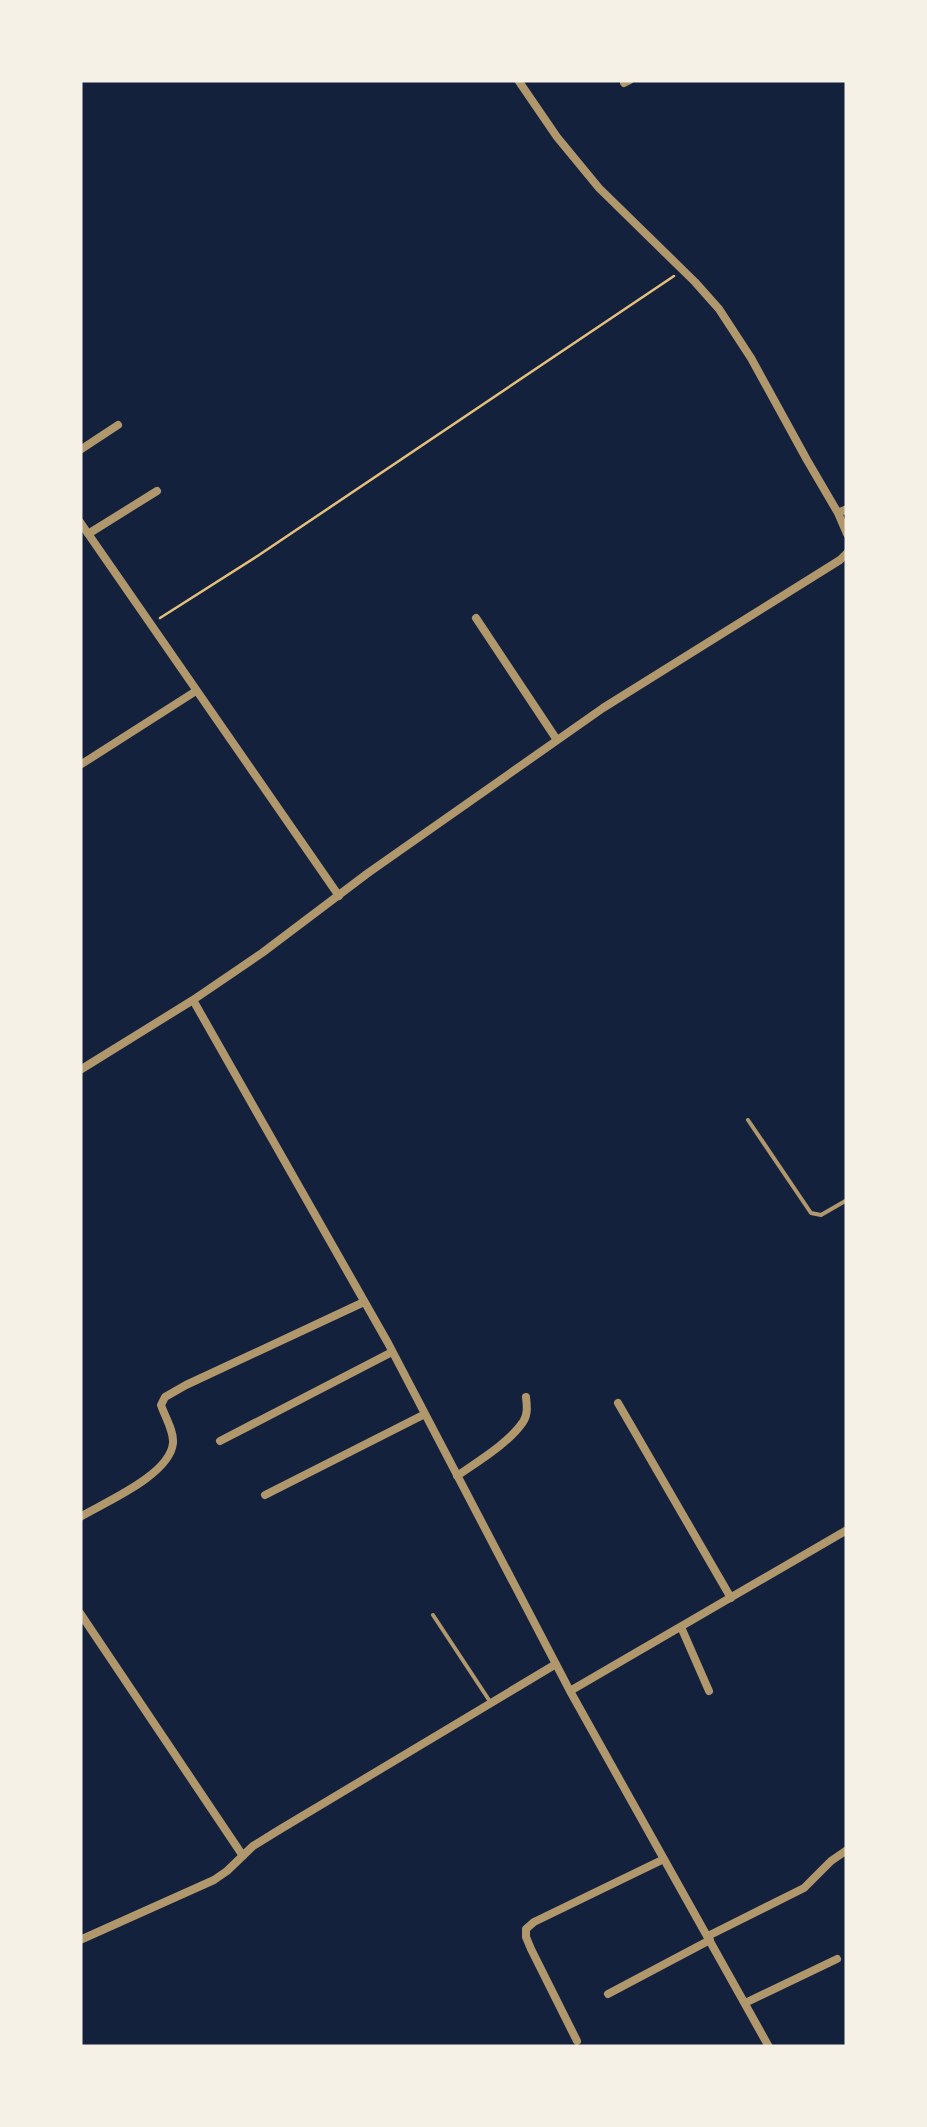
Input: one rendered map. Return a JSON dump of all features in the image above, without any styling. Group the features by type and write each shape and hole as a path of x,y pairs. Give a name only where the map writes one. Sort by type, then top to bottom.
{"street":[{"path":"518,80 587,174 719,309 807,460 843,511 847,534"},
{"path":"80,450 118,424"},
{"path":"88,534 157,491"},
{"path":"80,522 339,896"},
{"path":"80,1070 262,953 556,740 847,552"},
{"path":"476,618 556,740"},
{"path":"80,765 196,690"},
{"path":"192,1000 392,1352 570,1691 769,2047"},
{"path":"80,1517 163,1464 170,1454 173,1437 161,1405 165,1397 364,1302"},
{"path":"220,1441 392,1352"},
{"path":"457,1476 501,1444 522,1423 526,1398"},
{"path":"618,1403 730,1598"},
{"path":"265,1495 425,1414"},
{"path":"570,1691 847,1530"},
{"path":"80,1614 242,1856"},
{"path":"681,1627 709,1691"},
{"path":"80,1940 214,1880 279,1830 556,1664"},
{"path":"608,1994 804,1888 847,1850"},
{"path":"577,2041 531,1949 526,1929 664,1859"},
{"path":"745,2004 837,1959"}],"lane":[{"path":"748,1120 811,1214 821,1215 847,1200"},
{"path":"433,1614 491,1703"}],"path":[{"path":"150,624 683,270"}]}
